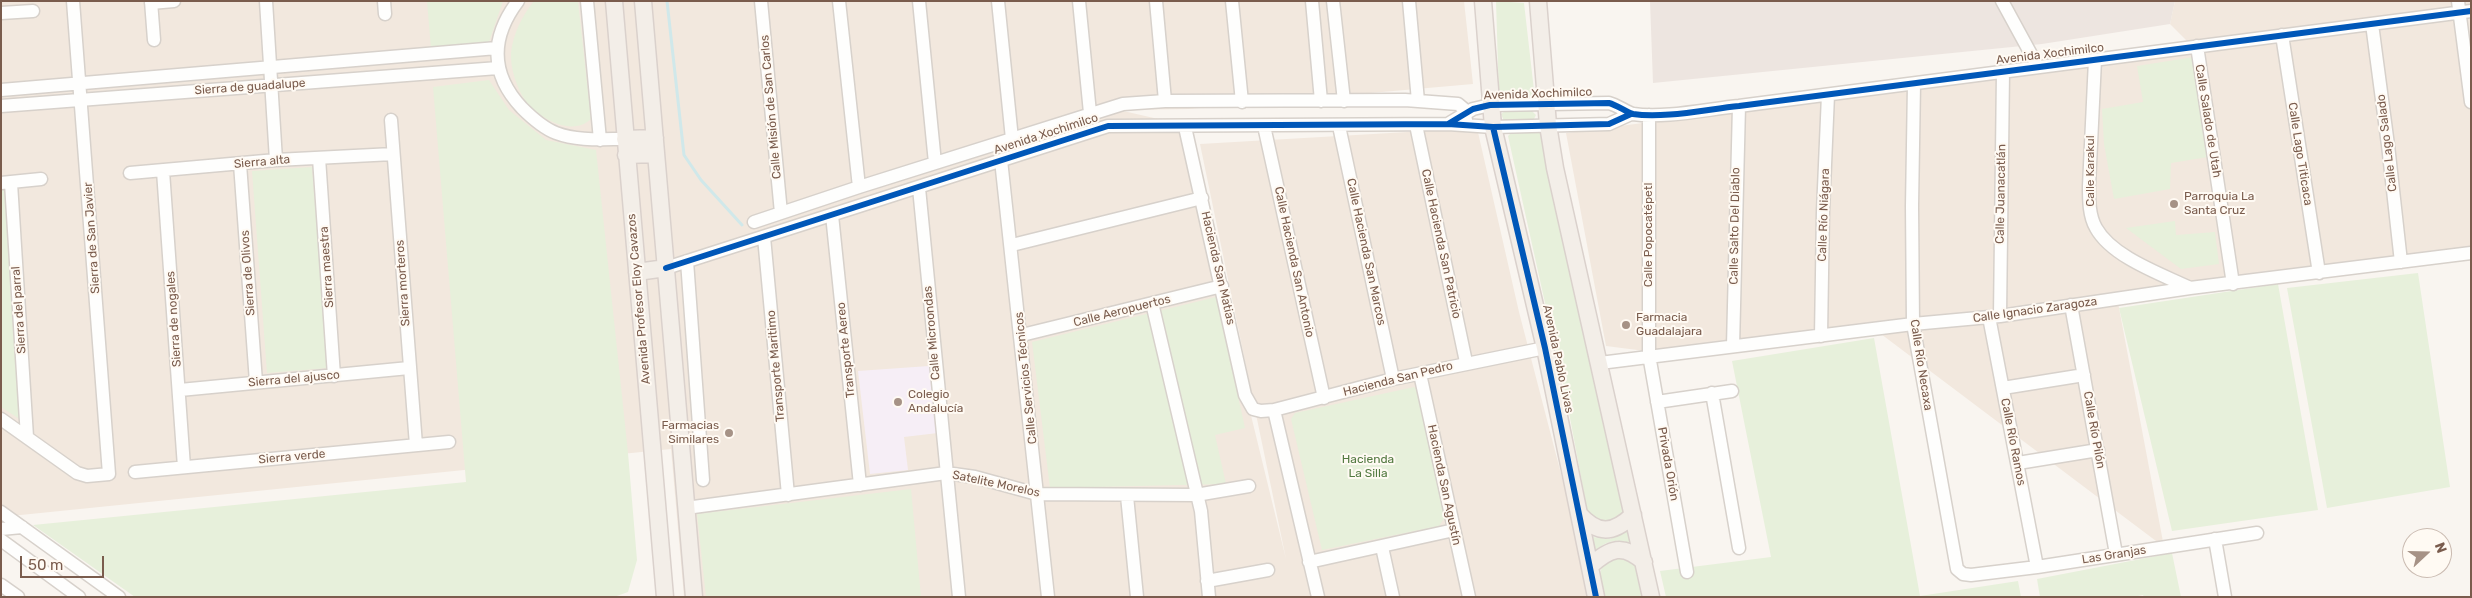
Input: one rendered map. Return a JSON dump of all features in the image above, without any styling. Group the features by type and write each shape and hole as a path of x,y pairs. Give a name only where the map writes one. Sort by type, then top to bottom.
{"main road":[{"name":"Avenida Profesor Eloy Cavazos","path":"614,1 663,594"},
{"path":"643,1 694,597"},
{"path":"1537,3 1548,125 1559,186 1651,597"},
{"name":"Avenida Pablo Livas","path":"1484,4 1493,127 1545,348 1596,597"},
{"path":"625,147 655,146"},
{"path":"637,272 666,268"},
{"path":"1580,514 1591,526 1604,530 1617,527 1633,516"},
{"path":"1590,566 1607,553 1620,549 1630,552 1644,562"}],"street":[{"name":"Sierra de San Javier","path":"27,437 77,473 87,476 109,474 73,1"},
{"path":"154,40 151,2 174,1"},
{"path":"266,1 276,160"},
{"path":"518,1 507,18 497,48 498,68 510,94 531,117 544,128 557,134 600,140 625,147"},
{"path":"587,1 600,140"},
{"name":"Calle Misión de San Carlos","path":"761,1 780,213"},
{"path":"839,1 859,187"},
{"path":"918,1 935,163"},
{"path":"998,1 1012,139"},
{"path":"1079,1 1090,113"},
{"path":"1156,1 1166,101"},
{"path":"1232,1 1242,102"},
{"path":"1312,1 1321,101"},
{"path":"1333,1 1344,101"},
{"path":"1408,1 1418,101"},
{"path":"2002,1 2038,67"},
{"path":"2463,8 2471,102"},
{"name":"Avenida Xochimilco","path":"1466,120 1493,127 1609,124 1631,114 1649,115 1739,106 1914,84 2372,24 2463,8"},
{"path":"1,13 33,11"},
{"name":"Calle Lago Salado","path":"2372,24 2401,262"},
{"name":"Calle Lago Titicaca","path":"2282,35 2319,273"},
{"name":"Calle Salado de Utah","path":"2197,46 2233,284"},
{"name":"Sierra de guadalupe","path":"1,90 80,85 497,48"},
{"name":"Calle Karakul","path":"2095,60 2089,186 2090,207 2095,226 2105,242 2124,255 2190,288"},
{"name":"Sierra de guadalupe","path":"1,106 498,68"},
{"name":"Calle Juanacatlán","path":"1994,316 2003,72"},
{"name":"Calle Río Necaxa","path":"1914,84 1913,324 1953,554 1958,569 1963,574 1970,575"},
{"name":"Calle Río Niágara","path":"1821,336 1823,211 1828,94"},
{"path":"754,222 1123,104 1166,101 1418,101 1456,103 1463,107 1466,120"},
{"name":"Avenida Xochimilco","path":"666,268 1108,126 1448,124 1466,120 1490,105 1546,103 1609,102 1620,106 1631,114"},
{"name":"Calle Salto Del Diablo","path":"1733,346 1734,224 1739,106"},
{"name":"Calle Popocatépetl","path":"1649,115 1649,356"},
{"name":"Sierra morteros","path":"391,120 416,445"},
{"name":"Calle Hacienda San Patricio","path":"1416,125 1466,362"},
{"name":"Calle Hacienda San Antonio","path":"1264,126 1324,398"},
{"name":"Calle Hacienda San Marcos","path":"1339,126 1393,379"},
{"name":"Hacienda San Matias","path":"1185,127 1245,395 1253,409"},
{"name":"Sierra alta","path":"130,173 276,160 394,154"},
{"name":"Sierra maestra","path":"319,158 334,376"},
{"name":"Calle Servicios Técnicos","path":"1001,160 1022,335 1048,597"},
{"name":"Sierra de Olivos","path":"240,164 256,382"},
{"name":"Sierra de nogales","path":"163,171 184,467"},
{"path":"6,183 41,179"},
{"name":"Sierra del parral","path":"6,183 27,437"},
{"name":"Calle Microondas","path":"919,188 959,597"},
{"path":"1012,245 1202,198"},
{"name":"Transporte Aereo","path":"832,215 860,485"},
{"name":"Transporte Maritimo","path":"764,237 788,495"},
{"name":"Calle Ignacio Zaragoza","path":"1600,363 1913,324 1994,316 2190,288 2471,253"},
{"path":"687,261 703,480"},
{"name":"Calle Aeropuertos","path":"1022,335 1222,286"},
{"path":"1152,303 1201,512 1209,597"},
{"name":"Calle Río Pilón","path":"2072,305 2116,554"},
{"name":"Calle Río Ramos","path":"1994,316 2003,388 2037,567"},
{"name":"Hacienda San Pedro","path":"1253,409 1261,411 1274,410 1466,362 1545,348"},
{"name":"Privada Orión","path":"1649,356 1687,572"},
{"name":"Sierra del ajusco","path":"180,390 409,368"},
{"name":"Hacienda San Agustín","path":"1420,374 1469,597"},
{"path":"2003,388 2084,374"},
{"path":"1657,402 1732,390"},
{"path":"1712,393 1739,548"},
{"path":"1274,410 1318,597"},
{"path":"1,419 27,437"},
{"name":"Sierra verde","path":"135,472 449,442"},
{"path":"2018,463 2098,450"},
{"name":"Satelite Morelos","path":"686,508 946,473 975,477 1038,494 1196,495 1249,486"},
{"path":"1127,496 1138,597"},
{"path":"1,512 117,596"},
{"path":"1,529 22,527"},
{"path":"1309,562 1454,530"},
{"name":"Las Granjas","path":"1970,575 2037,567 2257,533"},
{"path":"2215,539 2225,597"},
{"path":"1,540 79,597"},
{"path":"1382,547 1393,597"},
{"path":"1207,581 1268,570"},
{"path":"1,585 18,597"}],"shaded area":[{"path":"1,1 1464,1 1473,84 1189,109 1119,110 1180,124 1286,559 1200,144 1477,128 1519,312 1593,597 684,597 671,449 1,517"},
{"path":"1650,1 2175,1 2170,24 2042,44 1653,83"},
{"path":"2175,1 2471,1 2471,250 2116,292 2164,547 1877,331 1653,352 1606,346 1566,133 2197,51 2170,24"},
{"name":"Colegio Andalucía","path":"929,366 938,433 904,437 908,470 870,474 858,371"}],"green space":[{"path":"427,1 503,1 489,42 431,49"},
{"path":"534,1 578,1 591,119 583,124 565,126 547,119 531,107 519,90 512,65 512,46 519,26"},
{"path":"1496,1 1524,3 1535,99 1499,100"},
{"path":"2194,57 2208,157 2171,163 2170,189 2114,199 2104,144 2102,109 2143,102 2137,66"},
{"path":"489,80 509,110 546,140 596,150 628,453 637,560 628,592 614,597 135,597 33,525 466,482 433,87"},
{"path":"1531,110 1536,115 1534,119 1504,121 1501,114 1505,111"},
{"path":"1513,131 1540,132 1622,503 1623,511 1620,517 1602,524 1588,514 1567,402 1508,136"},
{"path":"312,167 328,368 267,373 252,171"},
{"path":"7,188 21,420 1,407 1,189"},
{"path":"2175,221 2176,235 2215,232 2219,264 2181,269 2126,228"},
{"path":"2418,273 2450,487 2327,508 2287,288"},
{"path":"2278,284 2318,510 2172,531 2119,308"},
{"path":"1216,297 1245,428 1215,435 1226,484 1050,488 1032,342"},
{"path":"1874,338 1920,596 2018,581 2021,597 1666,597 1660,571 1771,557 1732,361"},
{"name":"Hacienda La Silla","path":"1414,387 1420,393 1445,517 1439,526 1322,550 1291,419 1295,413"},
{"path":"911,489 921,597 706,597 697,514"},
{"path":"1628,528 1632,545 1623,541 1613,541 1595,551 1593,537 1610,539"},
{"path":"2172,553 2181,597 2144,597 2143,595 2133,597 2040,597 2037,579"},
{"path":"1622,555 1637,566 1644,597 1604,597 1600,575 1601,570 1607,562"}],"waterway":[{"path":"667,1 684,155 701,180 742,225"}],"cycle path":[{"path":"1448,124 1473,109 1490,105 1609,103 1633,114 1686,113 2471,11"},
{"path":"666,268 1108,126 1448,124 1493,127 1609,124 1631,114"},
{"path":"1493,127 1545,348 1596,597"}],"place":[{"name":"Parroquia La Santa Cruz","path":"2174,204"},
{"name":"Farmacia Guadalajara","path":"1626,325"},
{"name":"Colegio Andalucía","path":"898,402"},
{"name":"Farmacias Similares","path":"729,433"}]}
